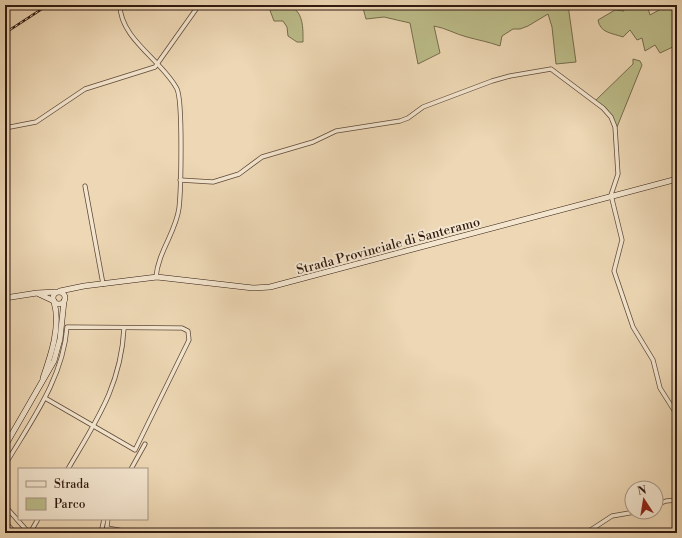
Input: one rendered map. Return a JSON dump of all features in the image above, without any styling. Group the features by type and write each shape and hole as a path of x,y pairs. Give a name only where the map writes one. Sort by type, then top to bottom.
{"main road":[{"name":"Strada Provinciale di Santeramo","path":"101,284 156,277 253,288 270,287 677,179"},
{"path":"5,298 58,292 101,284"},
{"path":"22,296 40,294 60,304 76,290 101,284"},
{"path":"5,446 41,386 56,353 65,300 65,296 58,292"},
{"path":"41,386 55,333 57,314 53,297 58,292"}],"street":[{"path":"120,5 122,18 128,31 172,81 180,99 180,180 178,214 161,254 156,277"},
{"path":"5,128 36,122 85,89 152,69 157,65 199,5"},
{"path":"180,180 208,182 230,177 242,172 262,157 313,142 336,131 400,121 423,108 492,81 510,76 551,69 602,107 611,117 616,130 618,167 617,179 611,196 622,240 614,268 616,280 634,330 652,360 660,388 677,416"},
{"path":"85,186 101,284"},
{"path":"5,465 45,398 60,368 68,327 186,329 189,337 135,450 45,398"},
{"path":"69,467 94,426 106,402 116,375 124,328"},
{"path":"5,415 5,427"},
{"path":"132,468 145,444"},
{"path":"664,502 677,500"},
{"path":"5,506 29,533 37,520"},
{"path":"586,533 612,516 624,514"},
{"path":"101,533 104,520"},
{"path":"106,533 108,520"},
{"path":"5,522 15,533"},
{"path":"107,528 135,533"}],"green space":[{"path":"268,5 287,5 293,7 297,11 301,20 303,42 297,42 288,36 287,27 283,21 274,21"},
{"path":"373,5 568,5 576,62 556,64 552,27 548,14 528,26 520,29 513,29 502,36 500,46 434,26 440,53 418,64 410,23 384,17 366,19 363,8"},
{"path":"622,5 647,5 650,15 668,5 677,5 677,45 660,53 655,45 645,51 642,38 637,40 630,30 623,37 601,28 598,20 615,10 624,11"},
{"path":"633,59 640,61 642,65 617,127 612,118 595,101 633,64"}],"railway":[{"path":"5,33 48,5"}]}
